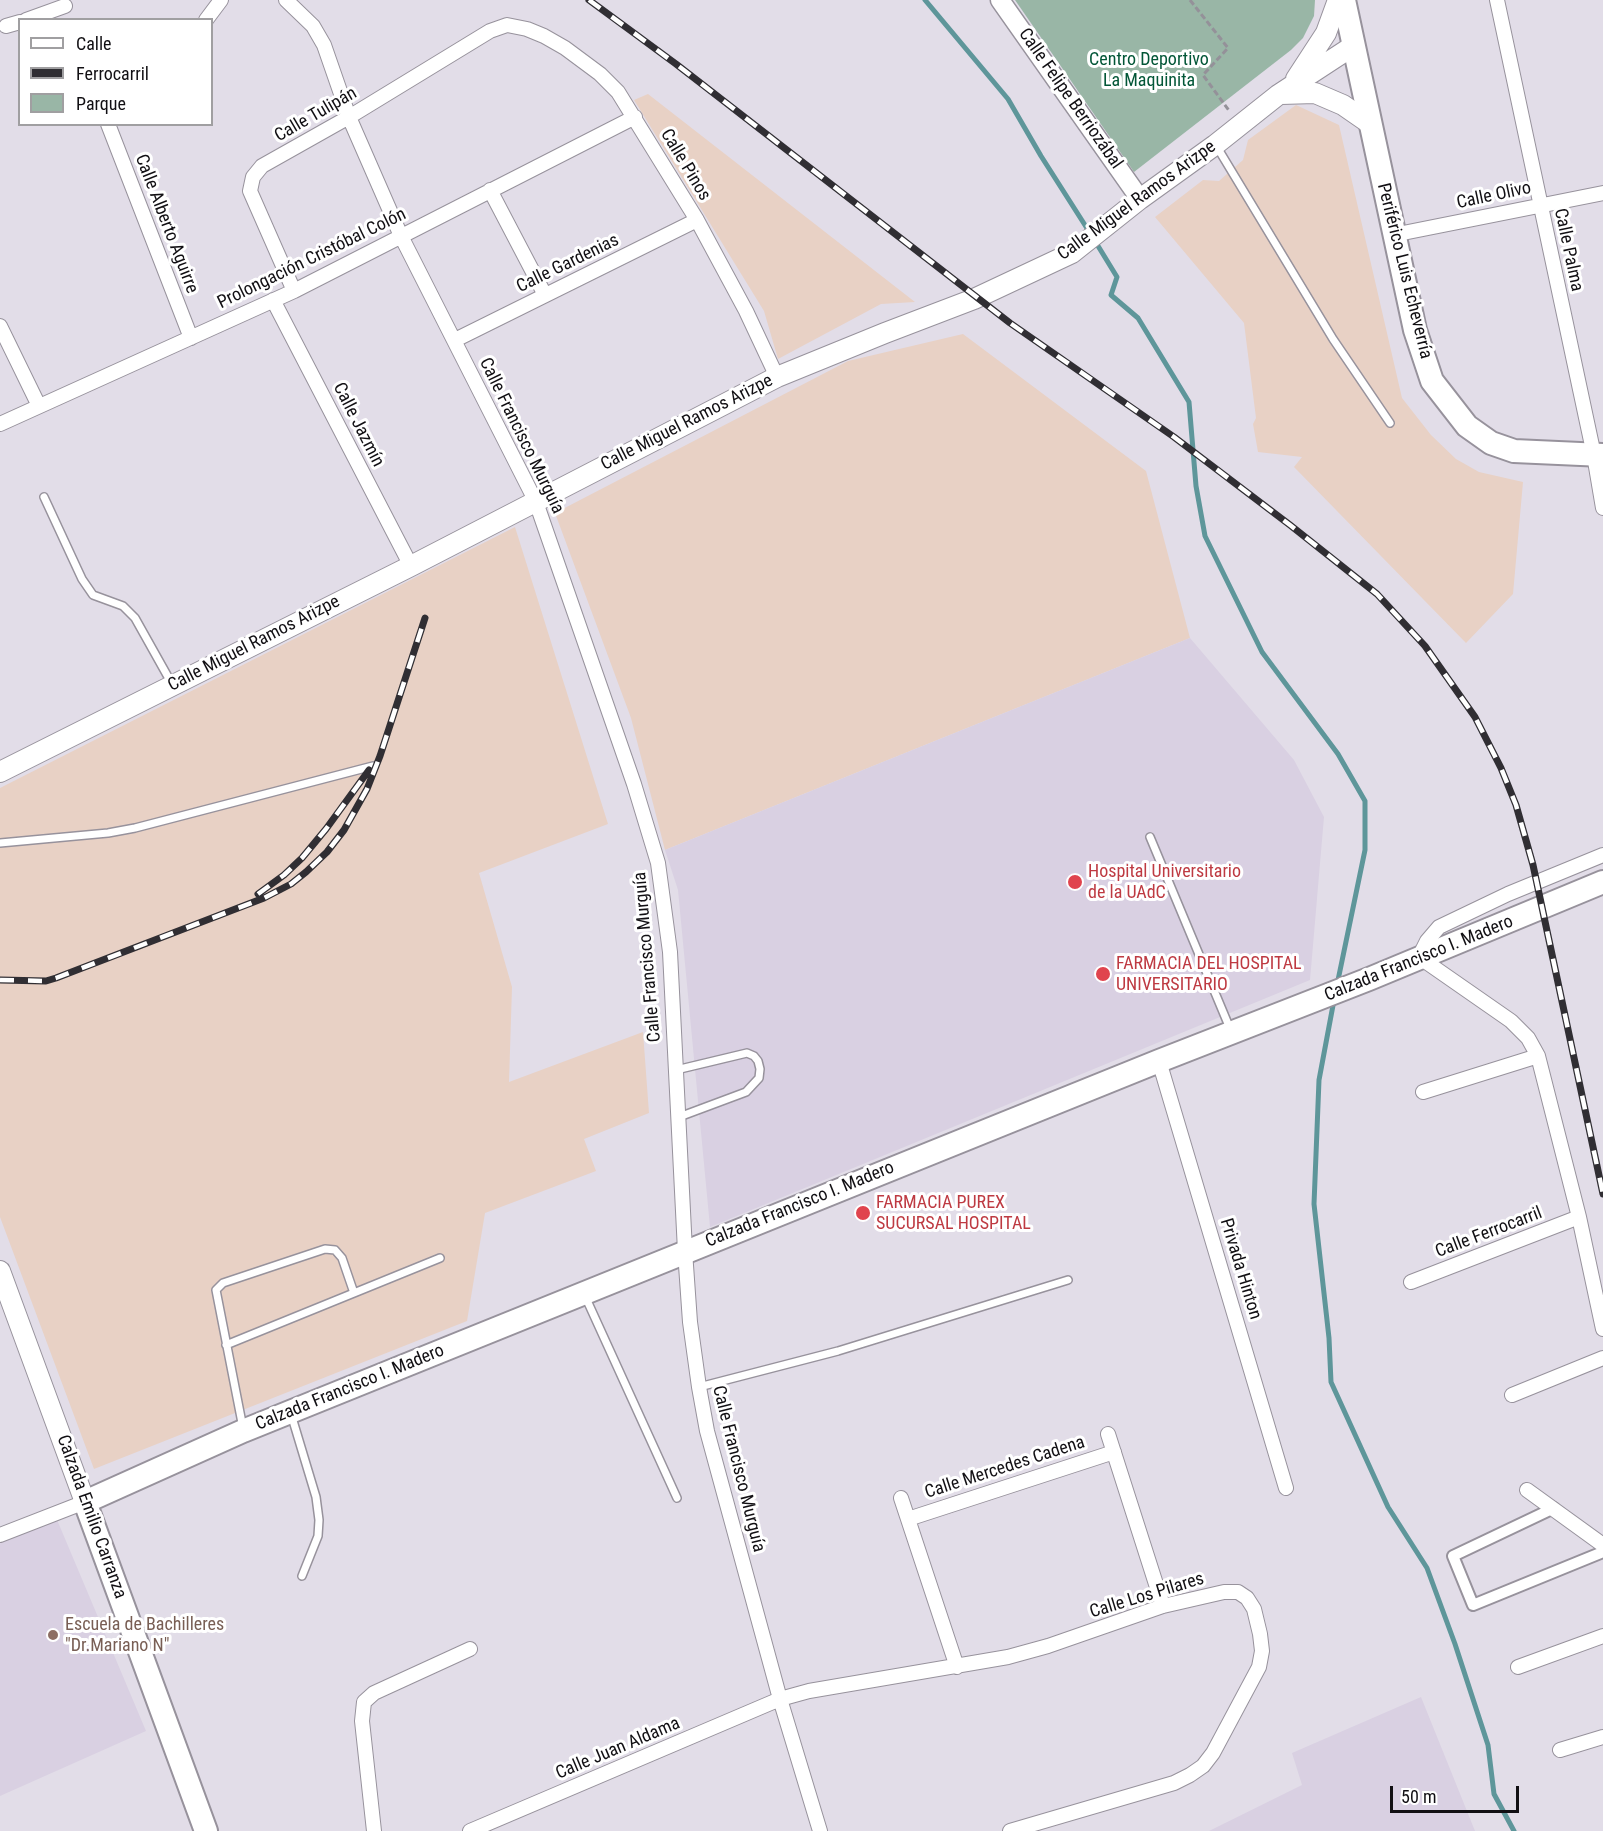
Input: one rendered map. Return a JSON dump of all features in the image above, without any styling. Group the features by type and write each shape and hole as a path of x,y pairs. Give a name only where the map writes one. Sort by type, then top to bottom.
{"main road":[{"path":"1338,0 1326,33 1285,90 1315,93 1343,105 1369,123"},
{"name":"Periférico Luis Echeverría","path":"1344,0 1393,235 1415,330 1432,381 1467,426 1491,443 1514,451 1598,455"},
{"name":"Calle Miguel Ramos Arizpe","path":"0,772 411,566 777,377 974,299 1072,253 1285,90 1353,46"},
{"name":"Calzada Francisco I. Madero","path":"85,1502 243,1431 1159,1061 1311,1003 1603,882"},
{"name":"Calzada Emilio Carranza","path":"0,1271 207,1831"}],"street":[{"path":"208,18 221,0"},
{"name":"Calle Francisco Murguía","path":"286,0 313,26 318,36 349,117 401,236 536,502 634,784 658,863 670,952 685,1251 690,1322 699,1387 707,1431 780,1699 820,1831"},
{"name":"Calle Felipe Berriozábal","path":"1000,0 1140,199"},
{"name":"Calle Palma","path":"1497,0 1540,205 1598,455 1603,508"},
{"path":"30,18 64,3 69,18"},
{"name":"Calle Tulipán","path":"294,291 250,191 253,177 262,166 349,117 490,31 507,25"},
{"name":"Calle Pinos","path":"507,25 526,28 544,36 585,62 618,92 697,220 746,311 777,377"},
{"name":"Prolongación Cristóbal Colón","path":"0,424 294,291 635,117"},
{"name":"Calle Alberto Aguirre","path":"109,126 191,338"},
{"path":"490,190 545,295"},
{"name":"Calle Olivo","path":"1393,235 1603,193"},
{"name":"Calle Gardenias","path":"454,340 697,220"},
{"name":"Calle Jazmín","path":"273,300 411,566"},
{"path":"0,326 39,406"},
{"path":"1603,855 1498,899 1439,927 1427,941 1419,957 1511,1021 1528,1038 1539,1056 1580,1217 1603,1329"},
{"path":"1423,1092 1539,1056"},
{"name":"Privada Hinton","path":"1159,1061 1286,1488"},
{"name":"Calle Ferrocarril","path":"1412,1282 1580,1217"},
{"path":"1512,1395 1603,1358"},
{"name":"Calle Mercedes Cadena","path":"1108,1434 1163,1606"},
{"name":"Calle Mercedes Cadena","path":"908,1519 1114,1452"},
{"path":"1527,1490 1603,1545"},
{"name":"Calle Mercedes Cadena","path":"901,1498 957,1667"},
{"name":"Calzada Francisco I. Madero","path":"0,1535 85,1502"},
{"path":"1554,1508 1453,1556 1473,1605 1603,1552"},
{"name":"Calle Los Pilares","path":"780,1699 809,1691 1008,1657 1048,1646 1163,1606 1224,1592 1238,1592 1246,1598 1254,1610 1262,1651 1259,1667 1213,1753 1203,1766 1174,1783 1010,1831"},
{"path":"1518,1667 1603,1636"},
{"path":"374,1831 362,1721 364,1702 374,1693 470,1649"},
{"name":"Calle Juan Aldama","path":"470,1831 780,1699"},
{"path":"1560,1750 1603,1737"}],"lane":[{"path":"1215,145 1333,339 1390,423"},
{"path":"44,497 82,579 93,595 123,606 135,618 172,685"},
{"path":"0,843 108,833 135,828 373,766"},
{"path":"1150,837 1232,1033"},
{"path":"676,1070 747,1053 754,1056 760,1069 759,1078 746,1092 679,1117"},
{"path":"243,1431 216,1290 223,1283 325,1249 335,1250 342,1258 354,1293"},
{"path":"226,1345 440,1258"},
{"path":"699,1387 838,1351 1068,1280"},
{"path":"584,1293 677,1498"},
{"path":"291,1412 316,1497 319,1520 318,1536 302,1576"}],"path":[{"path":"1190,0 1227,48 1203,75 1240,125"}],"shaded area":[{"path":"648,94 915,302 881,304 778,359 764,311 634,100"},
{"path":"1296,105 1339,125 1402,398 1431,435 1456,459 1479,472 1523,482 1513,594 1466,643 1294,467 1302,457 1258,452 1253,424 1256,418 1244,323 1155,217 1203,180 1219,181 1243,160 1248,140"},
{"path":"963,334 1146,471 1190,638 665,850 631,718 555,513 848,361"},
{"path":"515,527 608,824 479,873 512,987 509,1082 643,1032 649,1113 584,1139 596,1171 485,1213 467,1321 94,1469 0,1217 0,788"},
{"name":"Hospital Universitario de la UAdC","path":"1190,638 1294,760 1324,817 1310,980 710,1227 678,890 665,850"},
{"name":"Escuela de Bachilleres \"Dr.Mariano N\"","path":"55,1515 146,1731 0,1796 0,1539"},
{"path":"1421,1697 1475,1831 1209,1831 1302,1785 1292,1753"}],"green space":[{"name":"Centro Deportivo La Maquinita","path":"1015,0 1315,0 1314,16 1303,38 1291,50 1134,172"}],"waterway":[{"path":"925,0 1008,99 1090,233"},
{"path":"1095,241 1117,277 1111,295 1138,318 1189,402 1196,486 1205,536 1262,652 1338,754 1365,801 1365,850 1337,985"},
{"path":"1334,1000 1319,1080 1314,1204 1329,1338 1331,1382 1388,1507 1427,1568 1488,1745 1494,1794 1514,1831"}],"railway":[{"path":"589,0 676,64 1010,323 1174,437 1290,525 1377,594 1425,646 1475,717 1501,768 1516,805 1533,865 1603,1194"},
{"path":"0,980 46,981 56,978 264,898 291,884 306,872 327,852 344,830 367,789 425,618"},
{"path":"258,894 302,858 369,770"}],"place":[{"name":"Hospital Universitario de la UAdC","path":"1075,882"},
{"name":"FARMACIA DEL HOSPITAL UNIVERSITARIO","path":"1103,974"},
{"name":"FARMACIA PUREX SUCURSAL HOSPITAL","path":"863,1213"},
{"name":"Escuela de Bachilleres \"Dr.Mariano N\"","path":"53,1635"}]}
